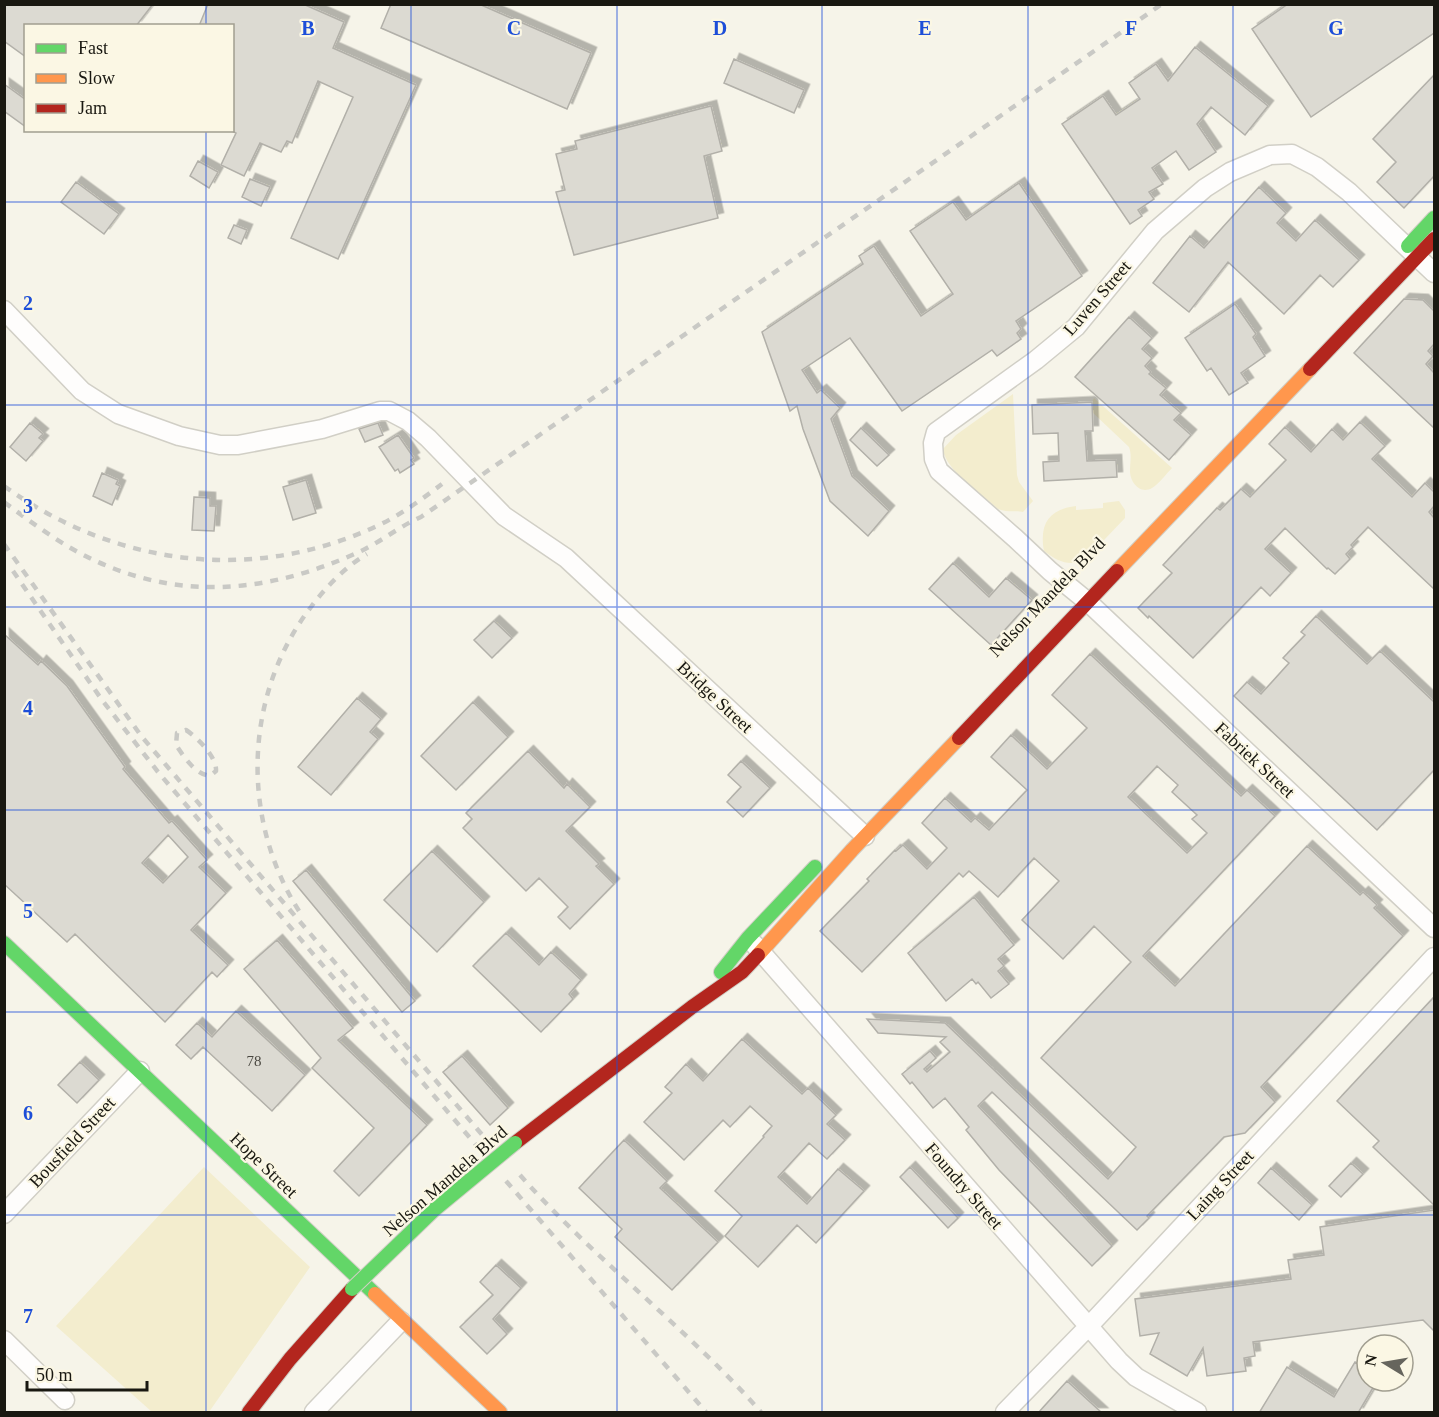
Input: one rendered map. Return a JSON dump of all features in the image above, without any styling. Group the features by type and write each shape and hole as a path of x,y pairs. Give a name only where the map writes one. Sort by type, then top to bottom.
{"street":[{"name":"Luven Street","path":"1080,594 1050,571 939,471 934,459 933,443 936,432 1036,360 1076,327 1155,231 1204,188 1230,171 1270,155 1292,154 1317,167 1349,192 1408,253"},
{"name":"Nelson Mandela Blvd","path":"249,1413 290,1359 352,1289 435,1209 515,1143 687,1011 742,972 761,952 857,828 1408,253 1434,218"},
{"name":"Nelson Mandela Blvd","path":"1408,253 1434,239"},
{"path":"1408,253 1434,273"},
{"name":"Bridge Street","path":"4,310 82,391 118,414 180,436 220,445 238,445 322,429 372,412 389,411 400,416 428,438 504,516 566,558 857,828"},
{"name":"Fabriek Street","path":"1080,594 1434,928"},
{"name":"Nelson Mandela Blvd","path":"687,1011 748,938 821,860"},
{"name":"Foundry Street","path":"748,938 1088,1327 1136,1377 1197,1413"},
{"name":"Hope Street","path":"4,943 500,1413"},
{"name":"Laing Street","path":"1005,1413 1434,957"},
{"name":"Bousfield Street","path":"4,1214 140,1071"},
{"path":"314,1413 401,1321"},
{"path":"4,1340 65,1400"}],"shaded area":[{"path":"1013,394 1017,475 1019,482 1033,501 1023,512 998,509 957,474 945,457 943,449 956,435"},
{"path":"1094,398 1172,468 1152,488 1140,489 1134,483 1130,475 1129,447 1092,412"},
{"path":"1119,501 1125,510 1125,518 1085,560 1074,563 1063,562 1044,551 1043,533 1053,514 1076,506 1076,510 1103,508 1103,503"},
{"path":"204,1167 310,1267 209,1412 152,1412 56,1326"}],"building":[{"path":"4,4 153,4 138,24 24,24 24,56 4,41"},
{"path":"208,4 303,4 344,22 333,48 416,85 338,259 291,238 353,97 318,81 292,143 287,141 281,152 260,143 244,176 221,165 236,133 234,132 234,24 200,24"},
{"path":"391,4 479,4 591,53 567,109 381,28"},
{"path":"1288,4 1434,4 1434,33 1311,117 1252,29"},
{"path":"1195,47 1268,106 1245,135 1211,107 1197,124 1216,152 1189,170 1176,151 1152,168 1163,184 1149,192 1154,199 1138,210 1142,216 1130,224 1062,124 1103,96 1116,115 1140,99 1129,83 1156,64 1168,81"},
{"path":"734,59 804,90 794,113 724,83"},
{"path":"1434,75 1434,176 1404,208 1377,182 1396,162 1373,139"},
{"path":"4,84 24,99 24,126 4,111"},
{"path":"711,106 722,151 704,156 718,218 574,255 556,192 565,190 556,154 577,149 575,141"},
{"path":"198,161 218,172 209,188 190,176"},
{"path":"250,179 270,187 261,206 242,197"},
{"path":"76,182 119,214 104,234 61,202"},
{"path":"1019,183 1082,276 1016,321 1021,329 1017,333 1021,339 997,356 992,350 902,411 850,338 802,370 817,393 821,390 840,408 831,419 852,476 889,511 868,536 830,501 803,429 797,406 790,411 762,332 863,264 859,256 874,246 921,316 953,294 910,231 953,202 966,220"},
{"path":"1259,187 1286,213 1277,223 1296,241 1315,220 1359,260 1333,287 1320,275 1284,314 1228,262 1189,312 1153,283 1190,236 1204,248"},
{"path":"234,225 247,230 241,244 228,238"},
{"path":"1404,299 1423,300 1434,311 1434,344 1428,351 1433,356 1426,364 1434,373 1434,428 1354,353"},
{"path":"1235,304 1256,334 1253,337 1265,356 1241,373 1248,383 1229,395 1211,368 1207,371 1185,338"},
{"path":"1129,317 1152,338 1142,349 1152,358 1145,366 1151,372 1149,374 1166,388 1160,395 1181,413 1174,420 1191,435 1169,460 1075,377"},
{"path":"1092,402 1093,431 1085,431 1087,461 1116,460 1117,477 1044,481 1043,462 1059,461 1058,433 1033,434 1032,405"},
{"path":"1360,422 1385,446 1372,459 1412,497 1425,483 1434,492 1434,506 1429,512 1434,518 1434,589 1368,527 1351,545 1353,547 1346,554 1350,559 1335,574 1285,528 1265,549 1291,573 1270,596 1261,587 1193,658 1138,608 1172,573 1163,565 1217,508 1220,510 1241,489 1250,497 1286,460 1269,444 1285,427 1311,452 1332,429 1343,440"},
{"path":"30,423 43,434 39,438 43,441 26,461 10,447"},
{"path":"378,423 383,435 365,442 359,429"},
{"path":"861,428 889,455 877,466 850,440"},
{"path":"398,435 414,458 411,460 414,464 400,473 398,469 395,471 379,447"},
{"path":"102,473 118,480 116,484 120,486 112,505 93,496"},
{"path":"306,480 316,513 293,520 283,487"},
{"path":"194,497 210,498 210,506 216,506 214,531 192,530"},
{"path":"953,563 989,597 1006,578 1032,600 991,645 929,589"},
{"path":"1316,616 1367,664 1380,651 1434,702 1434,770 1377,830 1234,696 1247,682 1261,694 1289,663 1283,658 1305,635 1301,632"},
{"path":"494,621 512,638 492,658 474,640"},
{"path":"4,634 38,665 41,661 67,686 125,767 123,769 169,823 172,821 207,860 199,867 226,893 191,930 228,965 217,977 212,972 165,1022 75,934 67,942 4,884","holes":["168,835 188,857 163,883 142,863"]},
{"path":"1090,654 1241,796 1247,790 1275,816 1143,956 1175,986 1307,846 1360,895 1363,892 1377,905 1374,908 1403,936 1261,1087 1275,1102 1245,1133 1224,1137 1147,1216 1149,1218 1137,1230 992,1092 978,1106 1112,1246 1092,1266 999,1170 966,1130 969,1127 945,1098 933,1108 912,1082 910,1084 902,1074 930,1051 936,1058 924,1069 927,1072 950,1052 940,1042 946,1037 878,1033 867,1019 945,1023 1108,1179 1136,1147 1041,1058 1131,962 1094,926 1063,959 1022,920 1059,881 1034,858 998,897 969,871 963,877 959,873 862,972 820,931 869,881 867,879 895,850 903,845 927,869 947,848 922,823 945,798 971,822 975,818 989,830 1027,790 991,757 1011,735 1047,769 1087,728 1052,695","holes":["1157,766 1178,785 1172,792 1197,815 1192,819 1207,833 1187,853 1128,797"]},
{"path":"357,698 381,719 370,732 378,739 331,795 298,767"},
{"path":"473,702 508,737 456,790 421,756"},
{"path":"528,751 564,788 567,784 590,807 566,831 599,864 596,866 614,884 570,929 558,917 568,907 539,878 526,891 463,828 472,819 466,813"},
{"path":"741,761 770,788 743,817 727,802 741,787 728,775"},
{"path":"432,851 484,902 437,952 384,900"},
{"path":"306,870 415,1001 402,1012 293,881"},
{"path":"974,897 1014,945 998,959 1004,966 998,971 1009,984 991,998 978,982 976,984 972,979 946,1001 908,953"},
{"path":"506,933 539,965 551,952 581,980 569,994 573,999 541,1032 473,966"},
{"path":"277,940 353,1028 338,1040 427,1125 359,1196 334,1171 374,1128 312,1068 321,1058 244,969"},
{"path":"1434,997 1434,1205 1373,1147 1379,1141 1337,1101"},
{"path":"236,1011 305,1075 272,1111 203,1047 191,1059 176,1045 197,1023 212,1037"},
{"path":"742,1039 802,1094 808,1088 836,1115 827,1124 845,1140 827,1159 809,1143 778,1177 807,1204 838,1169 864,1191 816,1243 797,1225 758,1267 725,1236 742,1216 715,1191 772,1126 750,1106 730,1127 723,1120 684,1160 644,1122 672,1093 665,1087 686,1064 703,1081"},
{"path":"462,1056 508,1108 490,1125 443,1072"},
{"path":"80,1062 99,1080 77,1103 58,1085"},
{"path":"624,1140 667,1181 660,1188 718,1242 672,1290 615,1237 622,1229 579,1188"},
{"path":"1351,1163 1363,1174 1341,1197 1329,1186"},
{"path":"910,1167 958,1218 948,1228 900,1177"},
{"path":"1271,1168 1312,1205 1299,1220 1258,1183"},
{"path":"1434,1210 1434,1331 1423,1320 1253,1342 1255,1356 1244,1358 1246,1371 1207,1376 1203,1348 1187,1376 1150,1354 1159,1333 1140,1336 1135,1299 1291,1279 1288,1260 1324,1255 1320,1227"},
{"path":"496,1265 521,1288 493,1319 507,1334 487,1354 460,1327 493,1295 480,1282"},
{"path":"1355,1362 1355,1393 1370,1393 1358,1413 1259,1413 1287,1367 1334,1397"},
{"path":"1067,1381 1102,1413 1038,1413"}],"railway":[{"path":"4,502 67,546 112,568 147,579 183,585 219,587 254,584 290,577 361,551 421,517 1162,4"},
{"path":"4,486 47,513 92,534 138,549 185,558 233,560 282,555 330,544 386,522 442,484"},
{"path":"4,544 142,737 490,1144"},
{"path":"299,911 280,875 267,836 259,797 258,757 262,717 273,678 289,641 323,592 344,571 367,554"},
{"path":"13,571 102,700 158,772 482,1152"},
{"path":"186,730 201,742 210,754 216,771 210,776 199,772 186,760 176,745 177,733 186,730"},
{"path":"520,1175 579,1236 703,1351 761,1412"},
{"path":"506,1181 706,1412"}],"traffic: fast":[{"path":"1408,246 1434,218"},
{"path":"721,972 748,938 815,867"},
{"path":"4,943 375,1294"},
{"path":"352,1289 435,1209 515,1143"}],"traffic: slow":[{"path":"1117,571 1310,369"},
{"path":"758,955 852,850 959,738"},
{"path":"375,1294 500,1412"}],"traffic: jam":[{"path":"1310,369 1434,239"},
{"path":"959,738 1117,571"},
{"path":"515,1143 692,1007 742,972 758,955"},
{"path":"249,1412 290,1359 352,1289"}]}
